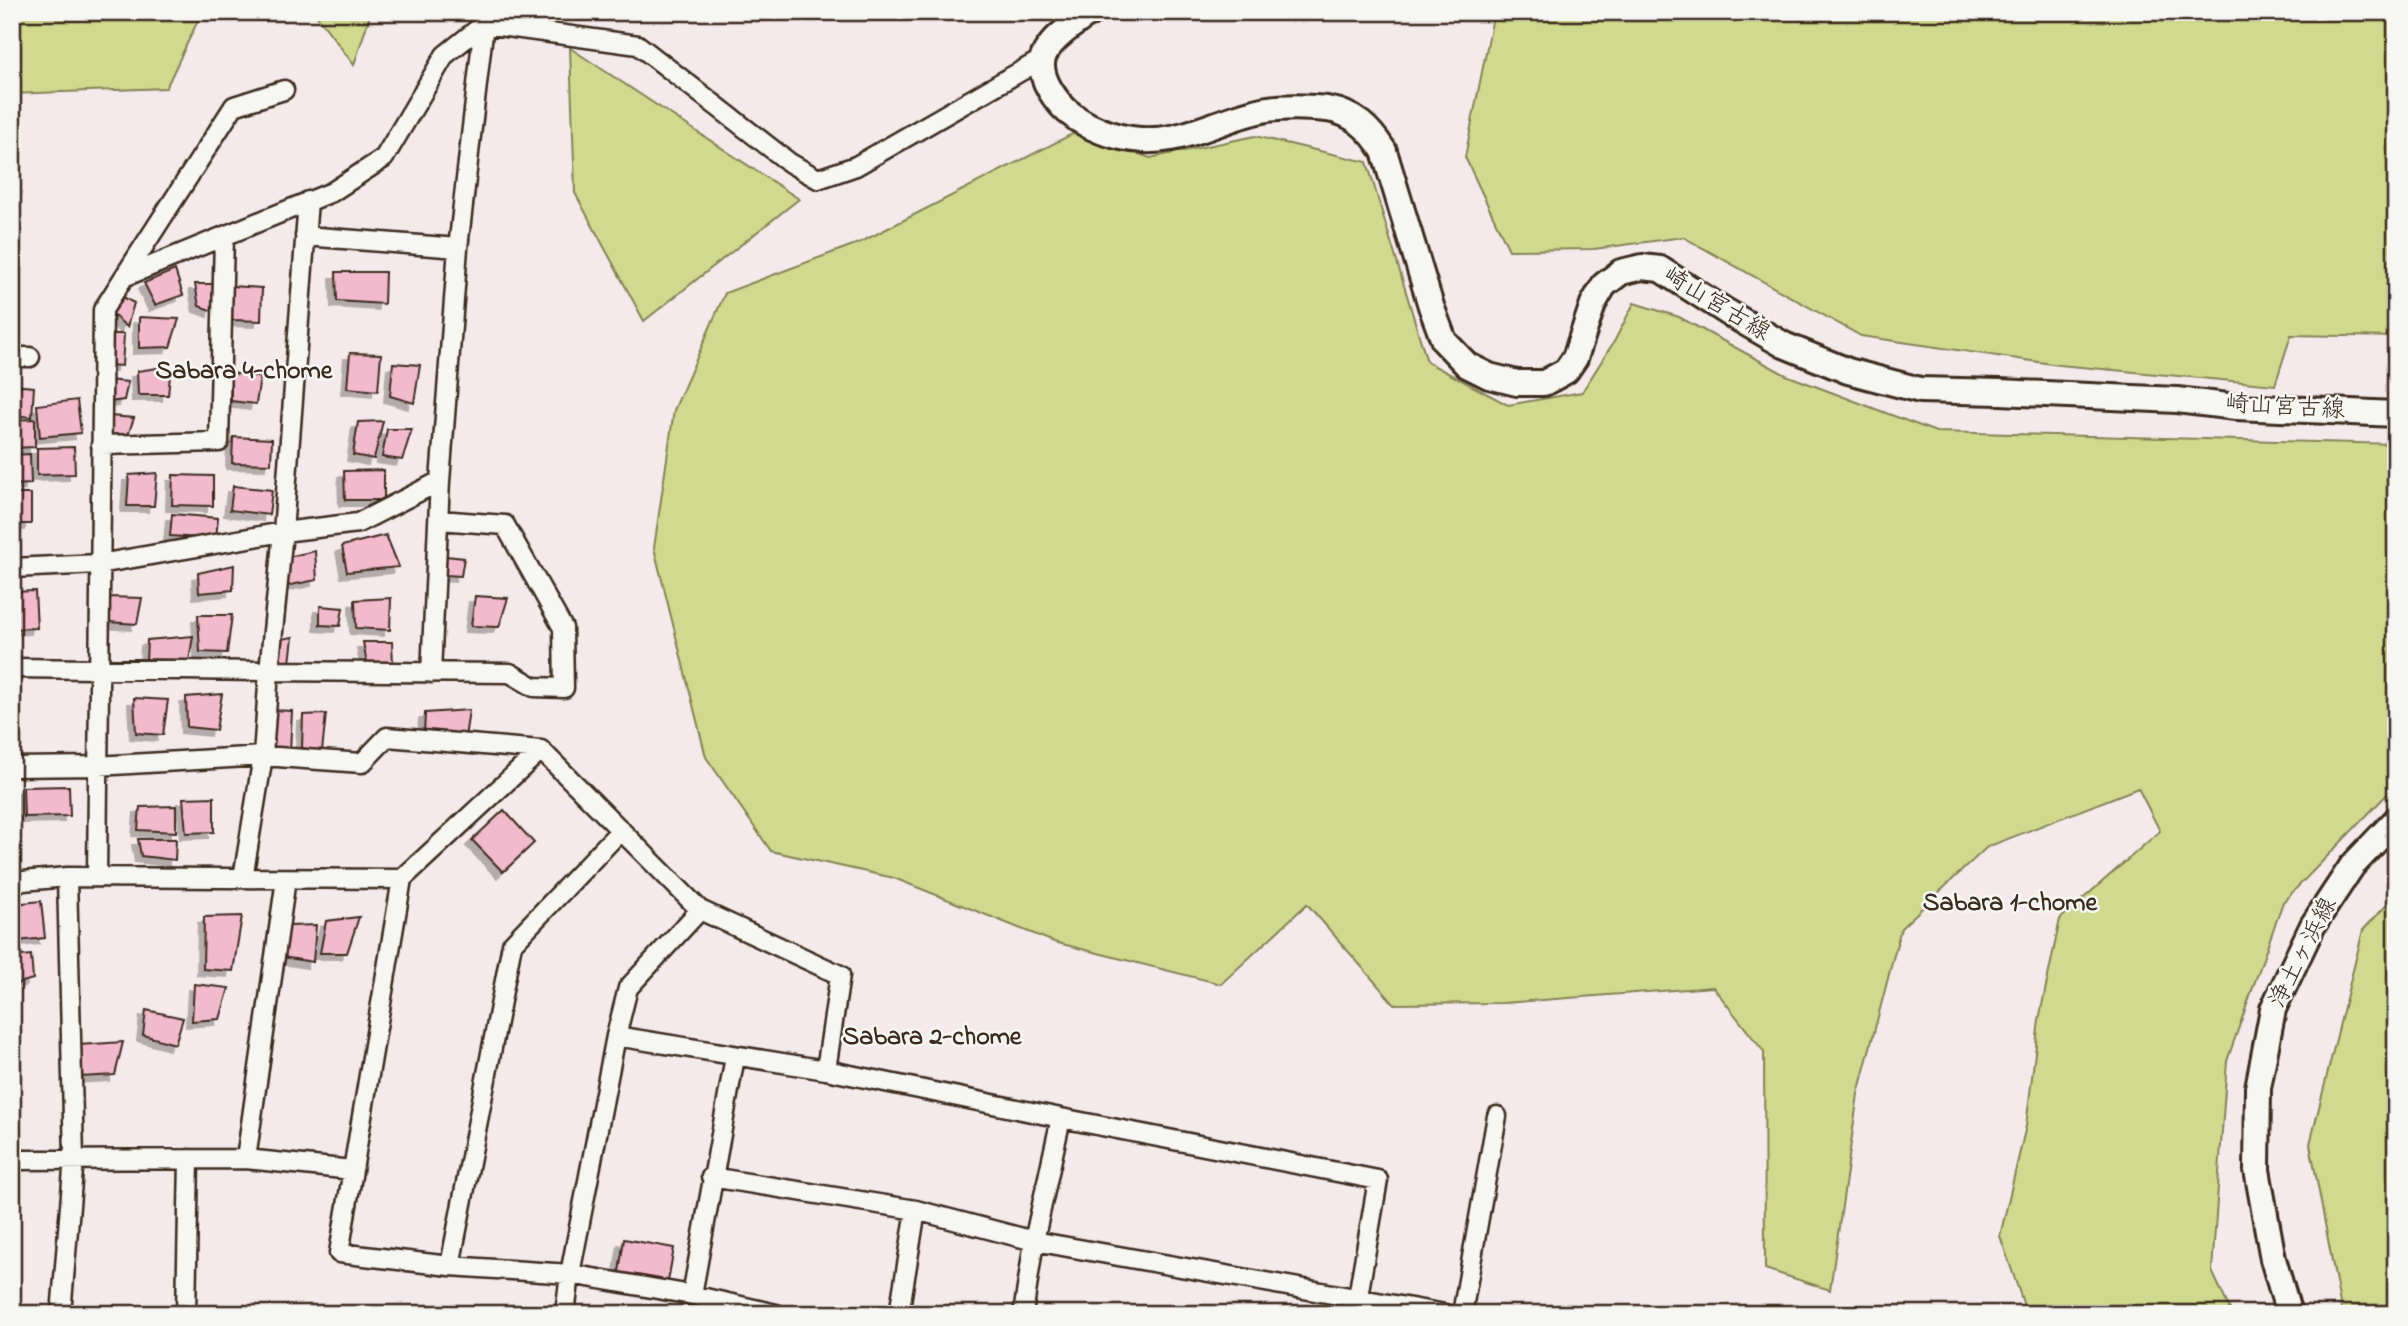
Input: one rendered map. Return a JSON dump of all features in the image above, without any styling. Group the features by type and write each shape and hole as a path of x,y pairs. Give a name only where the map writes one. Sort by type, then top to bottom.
{"main road":[{"path":"1042,59 1053,42 1091,12"},
{"name":"崎山宮古線","path":"1042,59 1041,69 1059,104 1077,120 1111,135 1143,140 1171,138 1269,109 1323,108 1341,111 1360,121 1375,136 1384,151 1430,306 1444,341 1467,365 1489,376 1517,383 1544,383 1566,371 1575,358 1593,304 1604,285 1621,272 1642,267 1660,269 1784,345 1848,371 1920,390 2177,400 2236,407 2396,414"},
{"name":"浄土ヶ浜線","path":"2289,1314 2273,1259 2257,1170 2258,1088 2273,1009 2313,925 2352,866 2396,820"}],"street":[{"path":"124,277 332,192 384,159 445,55 484,24 638,45 790,163 818,179 856,166 1042,59"},
{"path":"431,673 440,481 458,248 484,24"},
{"path":"97,877 103,310 234,106 284,90"},
{"path":"243,878 263,756 308,201"},
{"path":"101,445 219,442 224,236"},
{"path":"305,236 458,248"},
{"path":"12,568 99,564 282,532 358,523 440,481"},
{"path":"12,668 510,673 534,687 564,688 564,628 505,525 439,520"},
{"path":"12,767 97,766 263,756 362,763 387,737 541,750 700,910 840,975 826,1070"},
{"path":"541,750 402,879 339,1253 450,1266 570,1274 692,1295 776,1314"},
{"path":"450,1266 512,944 621,831"},
{"path":"12,882 67,877 402,879"},
{"path":"61,1314 74,1158 67,877"},
{"path":"246,1159 286,879"},
{"path":"565,1314 570,1274 616,1036 628,988 700,910"},
{"path":"616,1036 826,1070 1378,1180 1356,1306"},
{"path":"692,1295 734,1057"},
{"path":"1462,1314 1497,1116"},
{"path":"1023,1314 1034,1241 1061,1118"},
{"path":"186,1314 189,1159"},
{"path":"12,1160 246,1159 352,1170"},
{"path":"711,1177 916,1210 1034,1241 1356,1306 1445,1314"},
{"path":"899,1314 916,1210"}],"green space":[{"path":"12,12 202,12 166,88 12,94"},
{"path":"314,12 371,12 354,65"},
{"path":"1494,12 2396,12 2396,337 2291,335 2275,385 2059,365 1861,336 1683,237 1594,249 1509,250 1465,157"},
{"path":"570,48 799,199 644,321 575,193"},
{"path":"1078,131 1150,158 1255,136 1367,162 1427,362 1508,405 1582,392 1615,340 1634,303 1679,317 1786,375 1936,432 2396,444 2396,785 2283,902 2227,1061 2212,1271 2232,1314 2027,1314 2000,1236 2026,1126 2039,1020 2060,919 2160,831 2138,788 1987,847 1901,928 1858,1094 1830,1290 1765,1269 1764,1052 1713,987 1503,1003 1394,1004 1307,904 1221,984 1054,942 894,878 771,851 706,757 654,548 674,410 725,293 861,242"},
{"path":"2396,895 2396,1314 2342,1314 2310,1144 2363,930"}],"building":[{"path":"175,270 183,295 155,305 144,283"},
{"path":"336,272 385,272 384,304 337,301"},
{"path":"195,284 216,284 213,311 199,306"},
{"path":"231,286 262,288 261,321 232,320"},
{"path":"123,297 134,303 127,327 111,313"},
{"path":"139,317 179,319 170,347 139,348"},
{"path":"108,334 124,334 122,366 108,365"},
{"path":"350,353 381,354 378,391 347,388"},
{"path":"393,363 420,365 414,403 390,396"},
{"path":"171,366 168,395 138,395 137,371"},
{"path":"231,373 260,377 256,404 231,401"},
{"path":"107,380 128,382 124,400 109,402"},
{"path":"12,385 34,387 32,417 12,415"},
{"path":"77,400 81,433 40,437 37,405"},
{"path":"110,416 134,418 128,435 111,435"},
{"path":"35,419 35,447 12,448 12,420"},
{"path":"383,421 374,459 353,455 358,422"},
{"path":"387,429 412,429 402,460 382,457"},
{"path":"233,437 272,439 271,464 232,463"},
{"path":"74,447 75,474 37,475 37,448"},
{"path":"30,454 31,484 12,485 12,455"},
{"path":"384,470 384,500 345,500 344,471"},
{"path":"157,473 154,506 127,506 129,475"},
{"path":"173,475 213,476 213,506 172,505"},
{"path":"233,486 272,490 269,515 230,510"},
{"path":"12,494 31,494 31,524 12,524"},
{"path":"172,514 218,518 216,539 170,536"},
{"path":"386,535 399,567 347,572 342,546"},
{"path":"315,551 317,580 285,586 287,557"},
{"path":"446,556 464,558 461,576 445,575"},
{"path":"234,565 233,590 199,593 198,573"},
{"path":"35,591 37,628 12,629 12,592"},
{"path":"475,596 508,598 499,627 471,626"},
{"path":"107,597 142,598 137,624 109,622"},
{"path":"391,598 390,630 356,628 355,600"},
{"path":"320,606 343,608 340,626 320,625"},
{"path":"198,615 232,615 227,653 200,652"},
{"path":"193,636 189,661 146,661 147,640"},
{"path":"293,637 290,663 278,661 281,639"},
{"path":"363,642 392,642 393,664 367,664"},
{"path":"222,694 216,730 187,727 186,697"},
{"path":"134,698 168,700 163,735 136,733"},
{"path":"272,710 292,711 290,751 271,750"},
{"path":"469,710 465,738 424,735 425,713"},
{"path":"326,714 322,751 302,748 303,715"},
{"path":"69,786 70,816 24,817 23,787"},
{"path":"214,797 214,832 186,833 183,798"},
{"path":"176,806 176,832 138,830 140,807"},
{"path":"504,810 534,843 503,872 472,840"},
{"path":"138,839 176,839 175,860 141,856"},
{"path":"41,901 45,938 18,941 14,904"},
{"path":"242,916 233,971 203,969 204,917"},
{"path":"359,917 347,953 320,953 326,921"},
{"path":"316,925 313,962 282,957 289,926"},
{"path":"31,955 33,979 15,984 12,992 12,957"},
{"path":"194,984 229,988 220,1019 192,1021"},
{"path":"146,1010 183,1018 175,1044 143,1035"},
{"path":"123,1042 115,1075 81,1077 79,1045"},
{"path":"624,1239 674,1248 668,1281 619,1272"}],"district":[{"name":"Sabara 4-chome","path":"244,372"},
{"name":"Sabara 1-chome","path":"2010,904"},
{"name":"Sabara 2-chome","path":"932,1038"}]}
